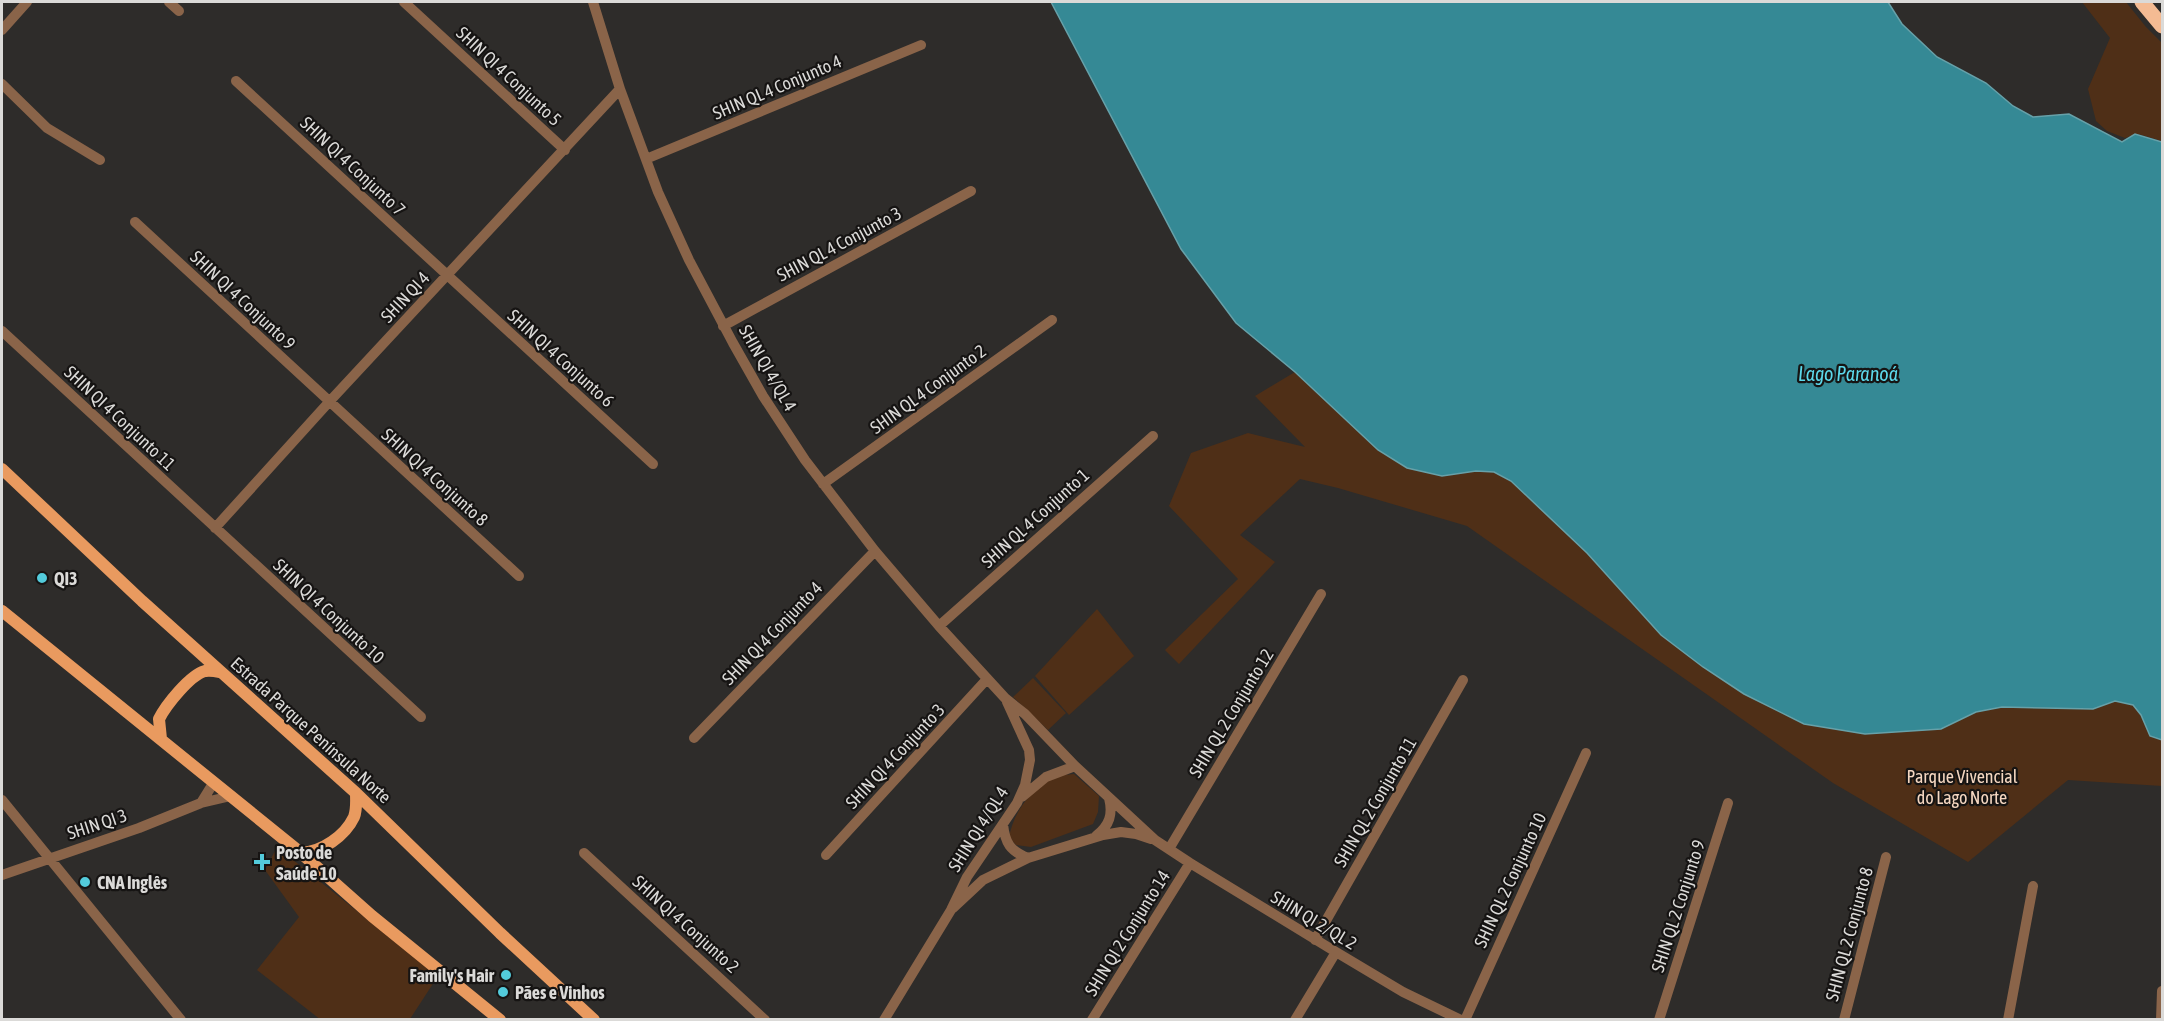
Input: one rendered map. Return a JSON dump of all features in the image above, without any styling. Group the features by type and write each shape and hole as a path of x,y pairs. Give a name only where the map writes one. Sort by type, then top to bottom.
{"highway":[{"path":"2142,2 2163,26"}],"main road":[{"name":"Estrada Parque Península Norte","path":"2,469 220,672 356,793 500,933 594,1020"},
{"path":"2,610 301,853 372,916 500,1020"},
{"path":"161,739 159,719 174,697 199,674 209,671 220,672"},
{"path":"301,853 323,847 343,831 353,818 356,793"}],"street":[{"path":"2,30 27,2"},
{"path":"169,2 179,11"},
{"name":"SHIN QI 4 Conjunto 5","path":"404,2 565,150"},
{"name":"SHIN QI 4/QL 4","path":"593,2 620,89 678,237 723,326 769,404 823,484 875,551 939,626 1005,698 1025,714 1109,798"},
{"name":"SHIN QL 4 Conjunto 4","path":"646,159 921,45"},
{"name":"SHIN QI 4 Conjunto 7","path":"236,81 447,276"},
{"path":"2,84 47,128 100,160"},
{"name":"SHIN QI 4","path":"215,528 620,89"},
{"name":"SHIN QL 4 Conjunto 3","path":"723,326 971,191"},
{"name":"SHIN QI 4 Conjunto 9","path":"135,222 329,402"},
{"name":"SHIN QI 4 Conjunto 6","path":"447,276 653,464"},
{"name":"SHIN QL 4 Conjunto 2","path":"823,484 1052,320"},
{"name":"SHIN QI 4 Conjunto 11","path":"2,331 215,528"},
{"name":"SHIN QI 4 Conjunto 8","path":"329,402 519,576"},
{"name":"SHIN QL 4 Conjunto 1","path":"939,626 1153,435"},
{"name":"SHIN QI 4 Conjunto 10","path":"215,528 421,717"},
{"name":"SHIN QI 4 Conjunto 4","path":"694,738 875,551"},
{"name":"SHIN QL 2 Conjunto 12","path":"1169,849 1321,594"},
{"name":"SHIN QI 4 Conjunto 3","path":"826,855 987,679"},
{"name":"SHIN QL 2 Conjunto 11","path":"1315,940 1463,680"},
{"name":"SHIN QI 4/QL 4","path":"884,1020 951,910 967,877 1017,803 1028,774 1029,750 1019,724 1005,698"},
{"name":"SHIN QL 2 Conjunto 10","path":"1463,1020 1586,753"},
{"path":"1017,803 1046,777 1075,766"},
{"path":"201,803 209,794 214,782"},
{"name":"SHIN QI 3","path":"2,875 139,828 201,803 231,796"},
{"path":"1090,839 1107,825 1112,811 1109,798"},
{"name":"SHIN QI 2/QL 2","path":"1109,798 1155,840 1190,863 1403,992 1463,1020"},
{"path":"2,800 181,1020"},
{"name":"SHIN QL 2 Conjunto 9","path":"1659,1020 1728,803"},
{"path":"1003,824 1006,842 1011,850 1028,858"},
{"name":"SHIN QI 2/QL 2","path":"1090,839 1128,832 1155,840"},
{"name":"SHIN QI 4/QL 4","path":"951,910 982,880 1028,858 1090,839"},
{"name":"SHIN QI 4 Conjunto 2","path":"584,853 765,1020"},
{"name":"SHIN QL 2 Conjunto 8","path":"1844,1020 1886,857"},
{"name":"SHIN QI 2 Conjunto 14","path":"1092,1020 1190,863"},
{"path":"2008,1020 2033,886"},
{"path":"1295,1020 1335,952"},
{"path":"2161,1020 2163,991"}],"green space":[{"path":"2082,2 2126,2 2162,43 2162,141 2138,134 2125,138 2107,131 2096,121 2088,89 2110,38"},
{"name":"Parque Vivencial do Lago Norte","path":"1295,372 1378,450 1442,476 1476,471 1494,472 1511,481 1587,553 1661,635 1703,667 1865,734 1941,729 1976,711 2002,707 2093,709 2115,701 2133,704 2141,715 2150,736 2162,740 2162,786 2068,780 1968,862 1833,783 1467,526 1300,479 1240,535 1275,562 1179,664 1165,650 1238,579 1169,506 1191,453 1248,433 1305,447 1255,396"},
{"path":"1097,609 1134,656 1069,715 1035,676"},
{"path":"1033,678 1066,713 1048,730 1013,697"},
{"path":"1074,774 1099,796 1098,812 1093,824 1031,847 1016,845 1009,837 1011,827 1019,810 1031,794 1055,777"},
{"path":"277,847 438,976 410,1019 321,1020 257,970 299,917 265,870"}],"water":[{"name":"Lago Paranoá","path":"1051,2 1888,2 1902,24 1937,57 1986,83 2013,106 2033,117 2069,114 2122,142 2135,134 2162,142 2162,740 2150,736 2141,715 2133,705 2115,701 2093,709 2002,707 1976,712 1941,729 1865,734 1804,724 1744,694 1703,667 1661,635 1587,553 1511,481 1494,472 1476,471 1442,476 1407,468 1378,450 1295,372 1236,323 1181,249"}],"place":[{"name":"QI3","path":"42,578"},
{"name":"Posto de Saúde 10","path":"262,862"},
{"name":"CNA Inglês","path":"85,882"},
{"name":"Family's Hair","path":"506,975"},
{"name":"Pães e Vinhos","path":"503,992"}]}
